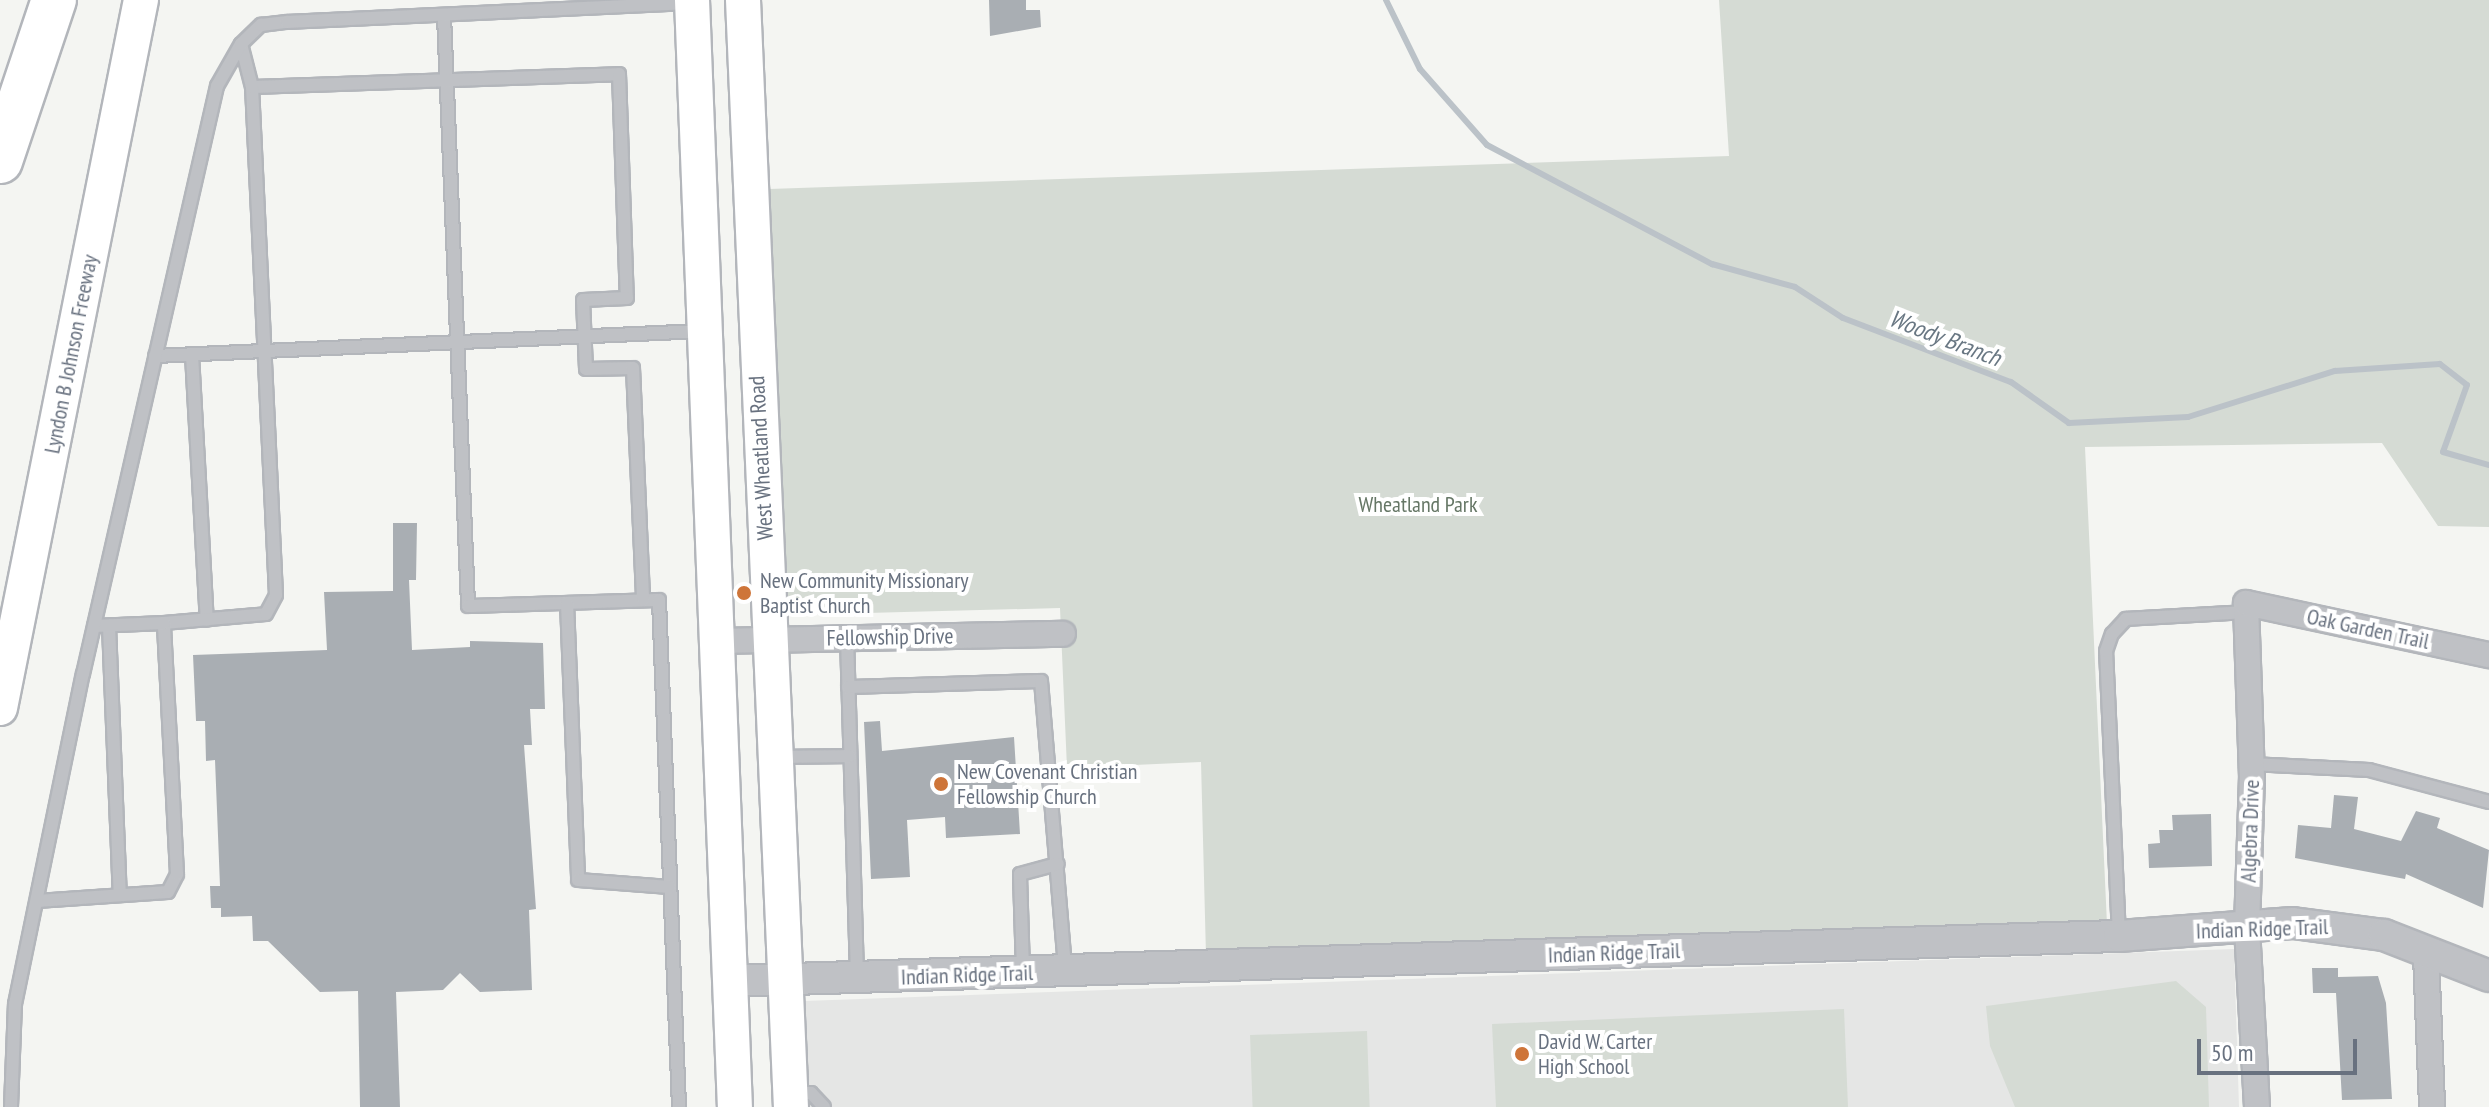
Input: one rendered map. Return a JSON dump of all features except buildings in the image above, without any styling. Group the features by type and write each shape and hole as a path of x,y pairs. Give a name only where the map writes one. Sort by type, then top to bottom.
{"highway":[{"path":"0,161 54,0"}],"main road":[{"name":"Lyndon B Johnson Freeway","path":"0,708 141,0"},
{"path":"735,1107 702,331 692,1 743,1"},
{"name":"West Wheatland Road","path":"743,1 791,1100"}],"street":[{"name":"Oak Garden Trail","path":"2246,608 2489,655"},
{"name":"Algebra Drive","path":"2246,608 2251,764 2247,927 2257,1107"},
{"name":"Fellowship Drive","path":"717,641 1063,634"},
{"name":"Indian Ridge Trail","path":"731,981 2119,936 2247,927 2335,925 2384,935 2426,955 2489,976"},
{"path":"2426,955 2432,1107"}],"lane":[{"path":"11,1107 15,1004 94,626 217,86 241,44 261,25 692,1"},
{"path":"444,15 468,606 659,600 679,1107"},
{"path":"94,626 266,614 276,595 262,350 252,87 241,44"},
{"path":"252,87 619,74 627,298 583,300 584,338 586,369 633,368 643,600"},
{"path":"155,356 702,331"},
{"path":"192,355 207,620"},
{"path":"567,603 578,880 670,887"},
{"path":"2119,936 2106,651 2112,634 2126,619 2246,608"},
{"path":"37,901 168,892 177,874 164,623"},
{"path":"109,626 120,895"},
{"path":"847,638 857,979"},
{"path":"848,687 1041,681 1065,972"},
{"path":"776,757 850,756"},
{"path":"2251,764 2369,770 2489,802"},
{"path":"1024,973 1020,874 1058,864"},
{"path":"791,1100 811,1093 824,1107"}],"shaded area":[{"name":"David W. Carter High School","path":"2234,949 2239,1107 809,1107 805,1001"}],"green space":[{"name":"Wheatland Park","path":"1719,0 2489,0 2489,527 2438,526 2382,443 2085,447 2107,924 1206,956 1201,762 1067,768 1060,608 757,616 738,190 1729,156"},
{"path":"2176,981 2206,1007 2209,1107 2015,1107 1990,1046 1986,1006"},
{"path":"1844,1009 1848,1107 1496,1107 1492,1024"},
{"path":"1367,1031 1370,1107 1253,1107 1250,1035"}],"waterway":[{"name":"Woody Branch","path":"1386,0 1420,69 1487,145 1712,264 1795,287 1843,318 2011,382 2069,423 2188,417 2335,371 2440,364 2467,385 2443,452 2489,465"}],"place":[{"name":"New Community Missionary Baptist Church","path":"744,593"},
{"name":"New Covenant Christian Fellowship Church","path":"941,784"},
{"name":"David W. Carter High School","path":"1522,1054"}]}
